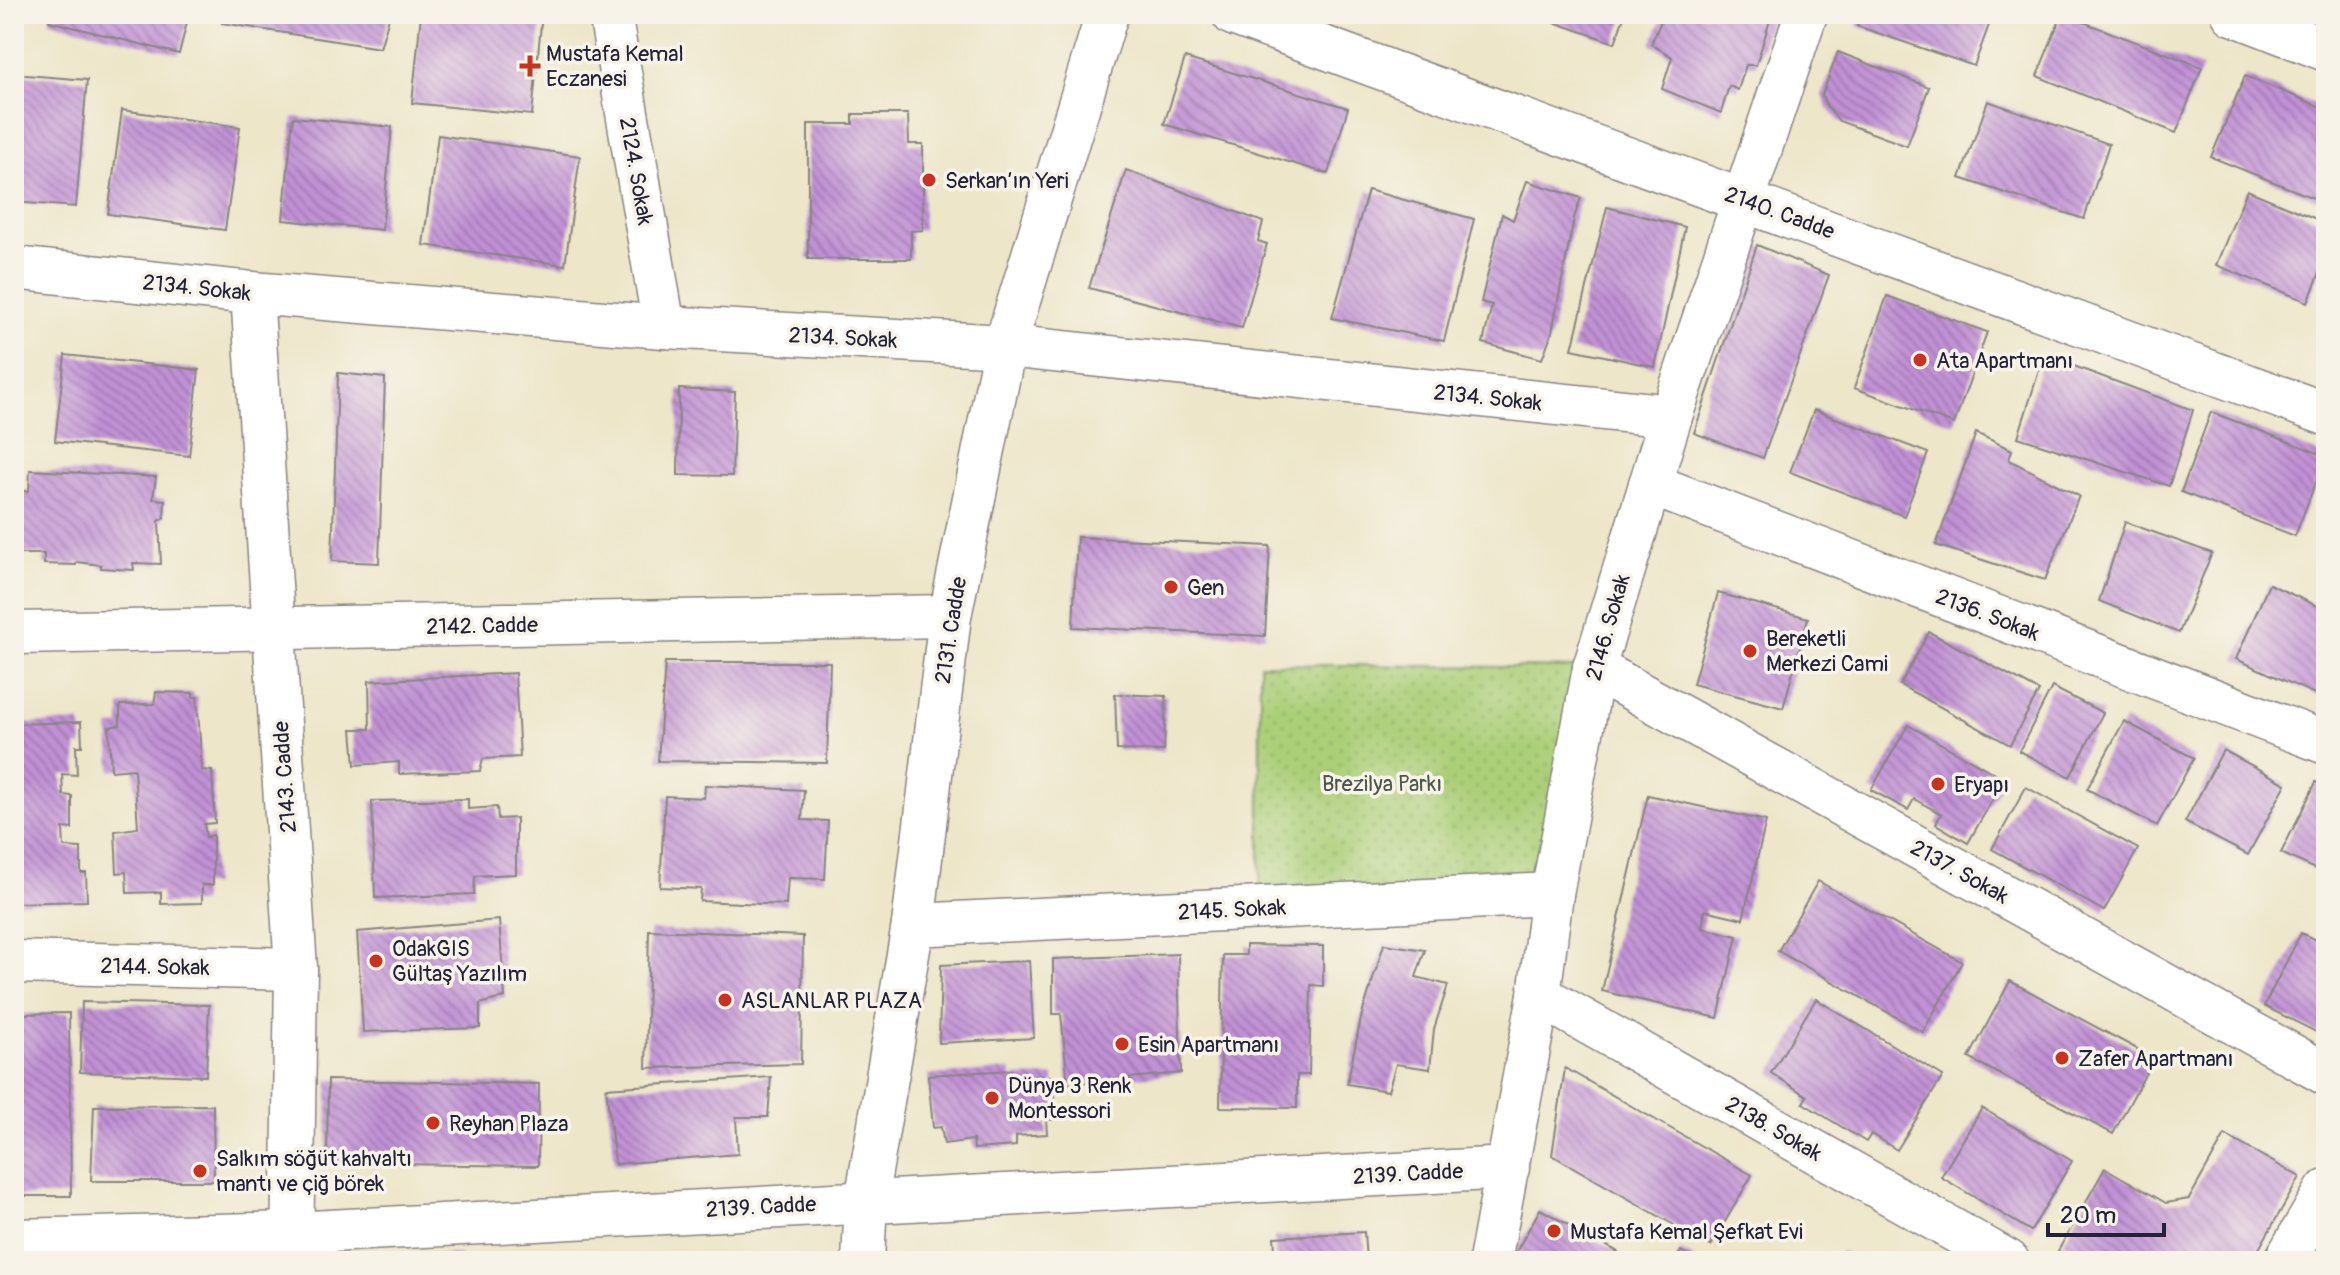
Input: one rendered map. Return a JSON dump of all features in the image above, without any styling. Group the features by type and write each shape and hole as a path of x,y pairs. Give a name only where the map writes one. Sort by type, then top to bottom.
{"street":[{"name":"2124. Sokak","path":"610,14 664,327"},
{"name":"2131. Cadde","path":"863,1261 866,1201 913,925 950,616 1005,346 1107,14"},
{"name":"2140. Cadde","path":"1233,14 2325,412"},
{"name":"2146. Sokak","path":"1490,1261 1594,668 1671,416 1806,14"},
{"path":"2233,14 2326,50"},
{"name":"2134. Sokak","path":"14,268 252,293 664,327 1005,346 1671,416"},
{"name":"2143. Cadde","path":"252,293 296,969 292,1247"},
{"name":"2136. Sokak","path":"1650,484 2326,743"},
{"name":"2142. Cadde","path":"14,633 950,616"},
{"name":"2137. Sokak","path":"1594,668 2326,1074"},
{"name":"2145. Sokak","path":"913,925 1552,894"},
{"name":"2144. Sokak","path":"14,962 296,969"},
{"name":"2138. Sokak","path":"1539,995 2008,1261"},
{"name":"2139. Cadde","path":"14,1240 292,1247 866,1201 1508,1168"},
{"path":"2285,1261 2326,1191"}],"green space":[{"name":"Brezilya Parkı","path":"1260,664 1594,668 1552,894 1260,908"}],"building":[{"path":"51,14 189,14 179,54 49,21"},
{"path":"224,14 390,14 380,48 222,23"},
{"path":"421,14 542,14 532,115 412,103"},
{"path":"1530,14 1625,14 1615,43"},
{"path":"1664,14 1772,14 1756,65 1746,65 1738,90 1729,86 1721,113 1662,89 1672,57 1651,44"},
{"path":"1861,14 1993,14 1974,66 1857,26"},
{"path":"2062,14 2202,67 2176,133 2037,76"},
{"path":"1838,52 1929,87 1907,146 1839,121 1827,107 1822,95"},
{"path":"1185,58 1348,108 1328,174 1164,124"},
{"path":"14,74 87,80 76,207 14,202"},
{"path":"2245,76 2326,109 2326,203 2211,157"},
{"path":"1988,101 2109,144 2084,219 1960,178"},
{"path":"122,110 240,127 225,230 108,214"},
{"path":"853,114 908,114 909,144 923,144 923,230 911,231 911,259 808,259 808,124 853,124"},
{"path":"293,117 392,127 382,230 283,220"},
{"path":"438,135 580,156 565,265 423,245"},
{"path":"1126,170 1263,222 1258,241 1267,244 1242,328 1089,288"},
{"path":"1527,181 1581,198 1574,218 1552,332 1542,359 1483,343 1492,305 1481,302 1502,214 1513,220"},
{"path":"1368,190 1474,219 1444,341 1332,318"},
{"path":"2247,190 2326,223 2326,258 2308,302 2216,265"},
{"path":"1607,207 1685,227 1655,367 1572,349"},
{"path":"1757,245 1829,275 1763,458 1694,433"},
{"name":"Ata Apartmanı","path":"1887,296 1987,332 1954,424 1854,388"},
{"path":"65,355 199,370 189,456 55,441"},
{"path":"2044,355 2193,410 2169,486 2018,437"},
{"path":"338,373 385,378 379,563 332,561"},
{"path":"679,389 735,392 732,476 678,475"},
{"path":"1814,410 1928,453 1904,516 1790,472"},
{"path":"2211,412 2326,456 2295,536 2181,492"},
{"path":"1976,433 2012,450 2009,460 2079,496 2045,580 1936,545"},
{"path":"30,470 156,477 153,499 165,500 164,518 159,521 161,564 133,563 134,570 101,568 101,565 77,562 76,565 44,564 44,554 17,554 17,491 29,491"},
{"path":"2125,522 2212,553 2179,633 2099,601"},
{"name":"Gen","path":"1077,537 1270,546 1265,636 1073,627"},
{"path":"2269,584 2326,610 2326,699 2236,659"},
{"name":"Bereketli Merkezi Cami","path":"1718,593 1808,618 1783,708 1693,684"},
{"path":"1929,632 2039,691 2010,745 1900,685"},
{"path":"665,662 830,662 827,763 658,761"},
{"path":"515,673 520,757 483,759 480,771 399,774 399,762 355,765 352,729 370,729 369,681"},
{"path":"2052,687 2103,713 2070,777 2019,751"},
{"path":"156,692 193,693 193,697 197,697 202,770 212,771 215,823 204,824 206,837 213,835 213,885 202,885 202,903 161,904 161,892 127,893 126,872 117,873 115,831 138,828 134,769 111,771 109,727 120,725 120,705 154,704"},
{"path":"1115,694 1166,696 1164,751 1117,750"},
{"path":"2124,721 2194,758 2157,826 2087,789"},
{"path":"81,722 82,746 76,746 77,775 62,774 63,795 72,796 72,829 63,828 64,847 81,848 81,873 86,873 87,901 14,903 14,724"},
{"name":"Eryapı","path":"1908,725 2004,779 1968,843 1936,824 1941,814 1914,799 1908,810 1871,790"},
{"path":"2223,750 2286,784 2248,855 2185,822"},
{"path":"2316,782 2326,787 2326,874 2281,853"},
{"path":"705,785 804,790 802,820 828,821 825,879 788,878 786,905 700,901 701,889 660,887 665,796 704,798"},
{"path":"2026,787 2138,849 2104,911 1992,849"},
{"path":"1648,795 1766,821 1743,919 1705,910 1702,928 1737,936 1718,1018 1602,991"},
{"path":"468,799 468,809 497,807 498,819 516,818 516,874 475,876 474,894 375,898 372,801"},
{"path":"1818,881 1962,962 1923,1032 1778,951"},
{"path":"499,920 505,997 480,1004 480,1028 363,1032 357,932"},
{"name":"ASLANLAR PLAZA","path":"649,930 803,936 801,1064 646,1068"},
{"path":"2301,933 2326,945 2326,1037 2264,1006"},
{"path":"1384,944 1425,950 1416,977 1448,985 1434,1029 1430,1069 1396,1064 1388,1091 1347,1084 1362,1014"},
{"path":"1246,945 1323,946 1323,986 1311,985 1309,1075 1297,1075 1297,1108 1220,1107 1223,955 1246,955"},
{"name":"Esin Apartmanı","path":"1178,954 1181,1073 1068,1084 1061,1014 1053,1014 1053,959"},
{"path":"1029,961 1034,1038 939,1043 941,965"},
{"name":"Zafer Apartmanı","path":"2010,981 2154,1058 2113,1134 1969,1058"},
{"path":"1816,999 1943,1076 1897,1150 1871,1134 1866,1142 1803,1103 1807,1096 1771,1073"},
{"path":"82,1002 209,1005 206,1076 80,1072"},
{"path":"69,1013 71,1196 14,1196 14,1014"},
{"path":"1565,1068 1752,1175 1711,1246 1552,1155"},
{"name":"Dünya 3 Renk Montessori","path":"1011,1070 1012,1077 1054,1076 1055,1120 1046,1119 1047,1134 1016,1136 1016,1146 974,1149 973,1140 944,1144 941,1127 933,1128 928,1075"},
{"path":"771,1077 768,1117 736,1117 738,1154 615,1164 606,1088"},
{"name":"Reyhan Plaza","path":"328,1080 539,1084 538,1166 327,1163"},
{"path":"213,1105 214,1181 91,1181 94,1106"},
{"path":"1982,1108 2072,1161 2031,1231 1941,1177"},
{"path":"2225,1135 2300,1177 2252,1261 2075,1261 2058,1251 2105,1168 2166,1203 2189,1199"},
{"name":"Mustafa Kemal Şefkat Evi","path":"1540,1209 1618,1252 1613,1261 1511,1261"},
{"path":"1364,1232 1366,1261 1276,1261 1274,1237"},
{"path":"1681,1251 1698,1261 1675,1261"},
{"path":"1843,1251 1859,1261 1836,1261"},
{"path":"460,1254 460,1261 421,1261 421,1256"}],"place":[{"name":"Mustafa Kemal Eczanesi","path":"530,66"},
{"name":"Serkan’ın Yeri","path":"929,180"},
{"name":"Ata Apartmanı","path":"1920,360"},
{"name":"Gen","path":"1171,587"},
{"name":"Bereketli Merkezi Cami","path":"1750,651"},
{"name":"Eryapı","path":"1938,784"},
{"name":"OdakGIS Gültaş Yazılım","path":"376,961"},
{"name":"ASLANLAR PLAZA","path":"725,1000"},
{"name":"Esin Apartmanı","path":"1122,1044"},
{"name":"Zafer Apartmanı","path":"2062,1058"},
{"name":"Dünya 3 Renk Montessori","path":"992,1098"},
{"name":"Reyhan Plaza","path":"433,1123"},
{"name":"Salkım söğüt kahvaltı mantı ve çiğ börek","path":"200,1171"},
{"name":"Mustafa Kemal Şefkat Evi","path":"1554,1231"}]}
